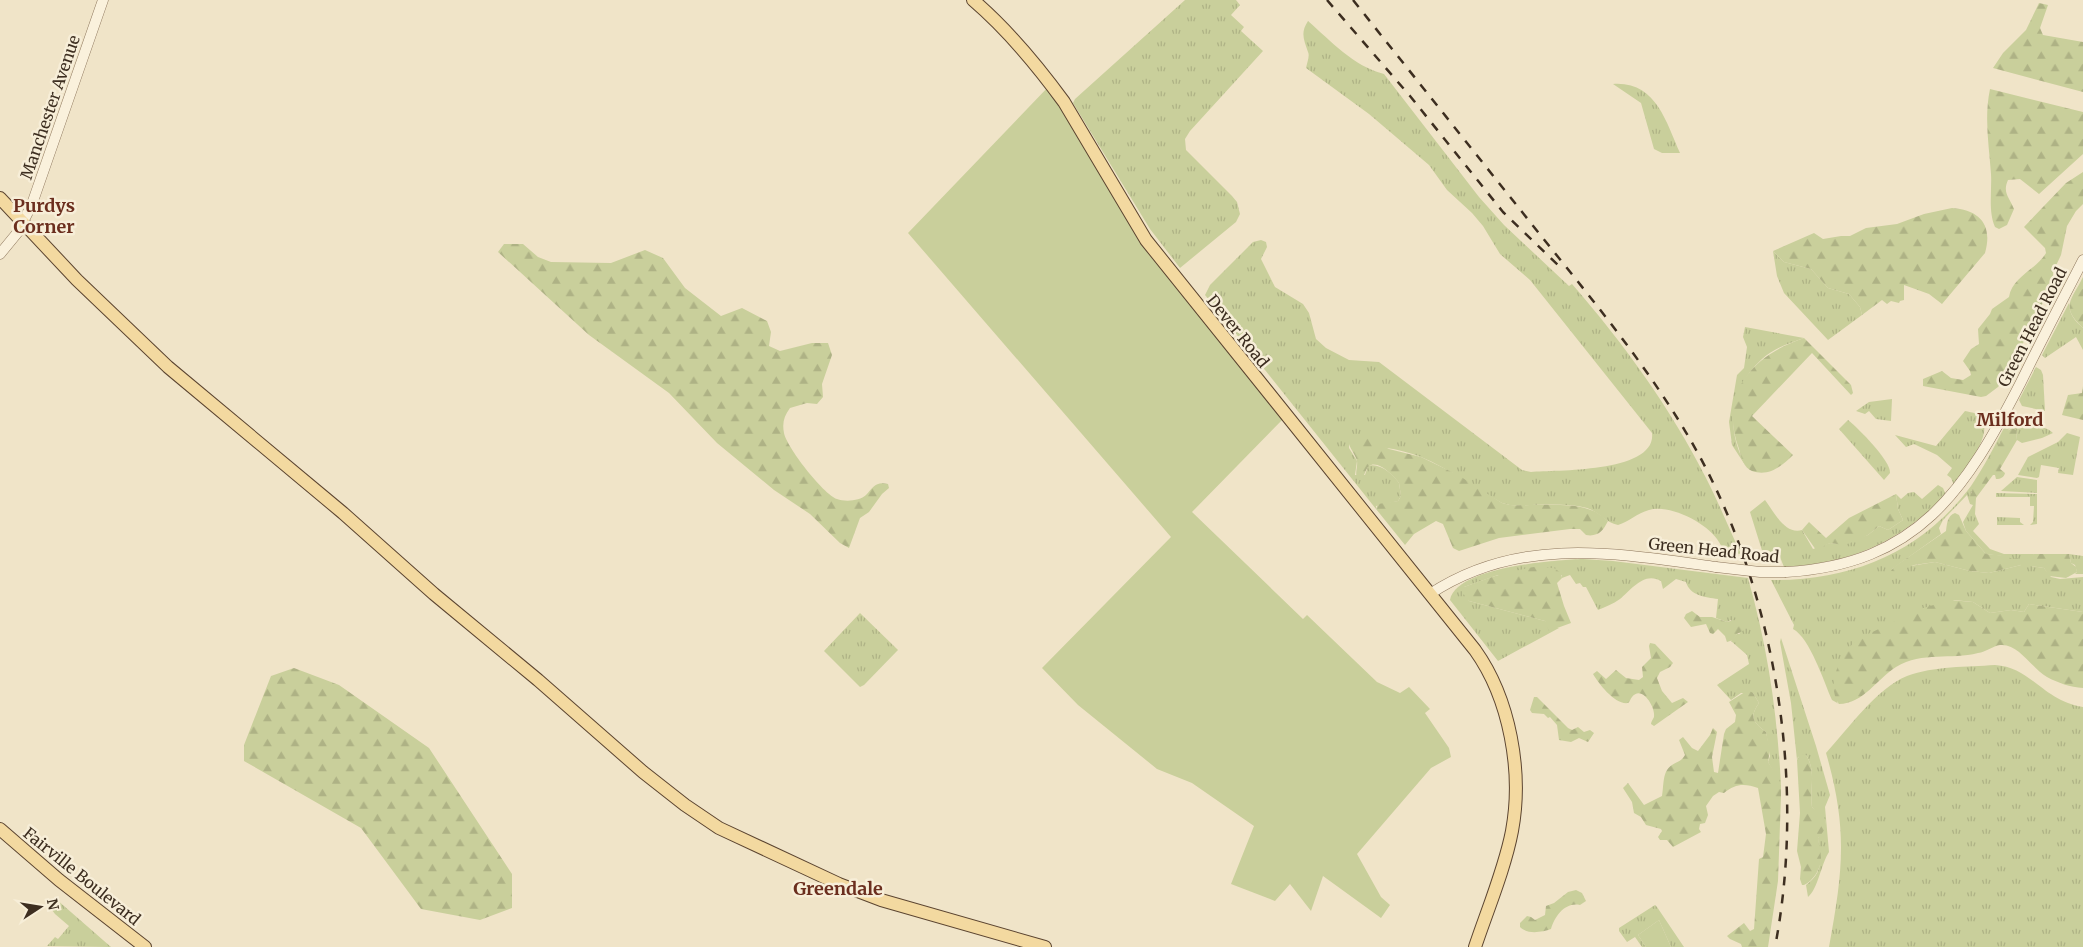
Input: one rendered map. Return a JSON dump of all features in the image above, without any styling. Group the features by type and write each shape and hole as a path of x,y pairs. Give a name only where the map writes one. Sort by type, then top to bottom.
{"main road":[{"name":"Dever Road","path":"973,0 1027,54 1051,84 1064,102 1146,240 1475,650 1491,674 1509,733 1515,773 1516,804 1512,833 1475,947"},
{"path":"0,198 76,280 168,367 343,513 434,594 563,701 643,772 685,805 719,828 839,884 881,900 1045,947"},
{"name":"Fairville Boulevard","path":"0,830 59,880 145,947"}],"street":[{"name":"Manchester Avenue","path":"0,254 24,223 103,0"},
{"name":"Green Head Road","path":"1430,594 1456,578 1477,569 1509,560 1554,553 1597,552 1716,567 1786,572 1825,569 1868,557 1908,535 1929,519 1949,500 1974,466 2006,412 2083,260"}],"green space":[{"path":"1185,0 1236,0 1240,5 1231,15 1244,27 1241,31 1263,51 1190,131 1185,139 1186,150 1232,196 1237,202 1240,214 1236,222 1180,268 1150,229 1073,103 1075,99"},
{"path":"2039,3 2048,5 2040,28 2043,35 2083,42 2083,92 1993,68 2003,53 2026,30"},
{"path":"1308,21 1352,59 1384,74 1479,197 1504,225 1569,286 1572,284 1610,330 1645,377 1677,426 1711,487 1741,554 1725,552 1717,539 1704,526 1676,512 1657,509 1649,510 1618,525 1587,508 1578,506 1510,505 1502,503 1421,457 1395,449 1349,442 1349,448 1357,461 1355,475 1365,475 1368,466 1372,465 1381,467 1399,483 1401,496 1398,501 1376,506 1376,509 1205,295 1210,285 1253,242 1261,240 1266,242 1267,247 1261,259 1275,287 1303,304 1309,313 1316,339 1326,348 1349,360 1379,362 1522,470 1531,472 1582,469 1603,467 1623,462 1639,456 1649,446 1652,433 1530,280 1500,254 1483,226 1447,190 1429,165 1369,114 1306,68 1309,54 1303,33"},
{"path":"1051,84 1117,194 1286,416 1192,512 1303,619 1307,615 1377,682 1400,693 1409,687 1430,709 1425,713 1449,748 1451,757 1431,768 1357,854 1381,897 1390,905 1381,918 1323,876 1311,911 1290,884 1275,901 1231,884 1254,826 1192,783 1157,769 1078,705 1042,668 1171,537 908,233"},
{"path":"1613,84 1628,85 1640,89 1649,96 1664,117 1680,153 1662,153 1654,149 1641,103"},
{"path":"1990,89 2083,112 2083,154 2039,194 2020,179 2008,180 2006,192 2014,209 2007,225 1999,229 1995,227 1991,208 1991,174 1987,121"},
{"path":"2083,172 2083,204 2076,211 2067,226 2061,255 2053,272 2053,283 2045,292 2041,309 2003,381 1986,396 1981,397 1923,386 1923,379 1942,371 1951,378 1963,380 1971,375 1963,361 1971,349 1979,344 1978,329 1992,309 2009,297 2015,284 2046,253 2045,248 2024,227 2066,183"},
{"path":"1952,208 1970,212 1982,221 1987,234 1987,243 1985,253 1942,304 1929,294 1904,285 1904,300 1899,303 1891,301 1887,304 1882,300 1862,315 1860,307 1849,294 1828,288 1811,269 1784,262 1773,251 1814,233 1823,239 1850,236 1866,228 1897,224 1924,214"},
{"path":"504,244 523,244 538,257 551,262 611,263 645,250 663,258 685,288 721,316 742,308 767,321 771,332 769,346 780,351 812,343 828,343 832,355 822,384 823,397 817,404 807,403 790,408 784,420 783,429 791,448 806,469 823,488 837,499 856,500 866,495 878,484 888,484 889,488 882,494 869,512 860,518 849,548 840,543 810,514 774,490 717,443 669,393 589,335 498,252"},
{"path":"1773,251 1784,262 1811,269 1828,288 1849,294 1860,307 1862,315 1828,340 1784,293 1777,276"},
{"path":"2083,277 2083,328 2072,314 2070,303"},
{"path":"2069,303 2073,317 2083,328 2083,350 2076,337 2045,358 2042,355"},
{"path":"1745,327 1804,338 1782,346 1767,355 1751,371 1743,383 1737,397 1733,425 1735,439 1747,468 1732,445 1729,422 1737,375 1744,368 1747,347 1743,337"},
{"path":"1804,338 1851,385 1853,393 1851,395 1812,353 1752,416 1793,455 1780,466 1770,471 1764,473 1749,470 1743,462 1734,429 1733,410 1737,394 1755,366 1786,345"},
{"path":"2036,367 2041,370 2043,375 2045,411 2022,406 2019,400"},
{"path":"2083,386 2083,420 2062,415 2068,395 2082,393"},
{"path":"1892,399 1891,421 1876,419 1869,411 1865,414 1856,411 1869,402"},
{"path":"1965,411 1976,414 1983,420 1984,429 1978,450 1954,485 1951,478 1947,475 1952,468 1937,455 1914,444 1906,447 1895,435 1936,446"},
{"path":"1848,420 1866,437 1885,461 1890,473 1884,480 1839,429"},
{"path":"2016,423 2046,428 2053,433 2022,443 2017,440 2016,430 2009,429 1971,493 1976,498 1975,514 1979,524 1973,531 1990,549 2004,554 2034,554 2031,566 2044,568 2051,577 2060,579 2083,577 2083,612 2029,604 2024,612 2011,610 1990,613 1973,602 1954,600 1837,702 1839,704 1832,700 1811,651 1805,641 1793,629 1794,625 1771,580 1801,579 1830,575 1857,568 1883,558 1908,545 1930,529 1952,509 1971,486 2005,426","holes":["1967,495 1970,504 1973,505 1963,522 1966,531 1986,554 2002,556 2021,565 1989,573 1970,571 1935,562 1892,569 1941,534 1939,528 1943,520"]},
{"path":"2012,428 2016,430 2017,440 2000,469 2005,473 2004,476 1996,479 1995,475 1993,475 1973,500 1970,497 1973,488 2007,431"},
{"path":"2067,433 2080,437 2073,475 2058,473 2059,468 2041,465 2039,477 2037,478 2018,475 2028,457 2058,442"},
{"path":"1361,434 1389,449 1421,457 1458,475 1502,503 1510,505 1580,507 1594,511 1608,521 1602,530 1594,535 1586,535 1580,529 1570,529 1499,538 1459,551 1453,548 1443,524 1436,521 1414,534 1405,545 1376,509 1378,504 1398,501 1401,496 1399,483 1386,470 1373,464 1369,466 1361,480 1358,480 1356,473 1357,461 1349,442 1354,436"},
{"path":"2017,477 2037,480 2037,493 2001,491"},
{"path":"1938,485 1943,488 1946,495 1910,526 1891,538 1872,548 1852,555 1808,565 1784,567 1780,557 1764,557 1750,512 1765,500 1785,526 1796,531 1802,530 1813,549 1830,543 1839,544 1868,535 1879,526 1888,530 1903,520 1898,509 1896,494 1901,499 1908,493 1914,492 1922,499"},
{"path":"1996,493 2037,494 2037,524 2030,525 2033,522 2034,506 2030,506 2030,497 1996,497"},
{"path":"1896,494 1898,509 1903,520 1888,530 1879,526 1868,535 1853,542 1844,545 1830,543 1816,550 1802,530 1809,522 1826,538 1849,518"},
{"path":"1955,513 1959,515 1966,531 1986,554 2007,556 2012,559 2018,558 2021,565 1989,573 1970,571 1935,562 1914,565 1896,572 1891,571 1946,531 1949,518"},
{"path":"1997,517 2020,518 2020,522 2024,525 1997,525"},
{"path":"2034,554 2069,554 2071,563 2076,567 2077,572 2066,578 2049,576 2044,568 2031,566 2030,559"},
{"path":"2069,554 2083,556 2083,574 2075,574 2077,572 2075,565 2071,563"},
{"path":"1583,559 1748,578 1761,630 1770,680 1777,731 1781,785 1768,762 1770,756 1766,732 1755,722 1753,716 1759,703 1753,693 1741,693 1731,700 1717,685 1749,664 1747,655 1731,641 1737,634 1740,634 1731,620 1727,622 1716,618 1718,599 1694,593 1686,582 1676,579 1663,589 1661,581 1649,578 1638,583 1617,601 1598,610 1586,587 1583,587 1580,583 1576,584 1570,575 1562,578 1562,575 1498,575 1464,587 1469,601 1545,621 1554,628 1559,628 1498,661 1450,600 1456,589 1469,580 1487,573 1530,564"},
{"path":"1534,567 1554,568 1561,573 1562,578 1557,583 1571,623 1549,631 1545,621 1469,601 1462,592 1464,587 1481,581"},
{"path":"1950,600 1973,602 1990,613 2011,610 2024,612 2029,604 2083,612 2083,688 2073,687 2047,677 2019,652 2007,645 2000,645 1968,655 1927,657 1906,662 1889,672 1856,700 1839,704 1835,696 1834,679 1841,660 1858,639 1920,609"},
{"path":"1692,611 1700,617 1712,617 1727,622 1734,620 1740,623 1744,630 1737,634 1733,640 1727,642 1725,636 1718,629 1713,634 1710,633 1706,624 1691,627 1684,618 1686,614"},
{"path":"860,613 898,650 860,687 824,651"},
{"path":"1781,638 1830,795 1825,807 1829,852 1814,888 1808,897 1806,885 1817,874 1819,868 1818,838 1826,822 1812,807 1812,774 1809,761 1806,755 1798,757 1797,760 1791,703 1780,642"},
{"path":"1650,643 1655,644 1673,663 1670,667 1660,672 1657,678 1662,691 1672,703 1683,698 1688,702 1654,726 1651,724 1654,717 1653,708 1644,695 1636,694 1628,703 1618,701 1603,688 1593,674 1597,671 1606,679 1616,670 1626,678 1639,680 1643,677 1642,667 1651,658"},
{"path":"1995,665 2007,667 2018,672 2057,698 2069,704 2083,707 2083,947 1829,947 1838,895 1841,850 1838,805 1826,753 1874,699 1907,676 1928,670"},
{"path":"294,668 339,685 429,748 512,874 512,908 480,920 421,909 361,828 244,761 244,745 271,676"},
{"path":"1748,690 1753,693 1759,703 1753,716 1755,722 1766,732 1770,750 1768,762 1781,785 1778,881 1768,947 1742,947 1741,944 1727,936 1744,923 1750,931 1754,929 1759,859 1763,857 1766,834 1758,788 1740,785 1713,796 1706,806 1708,815 1705,823 1700,824 1699,829 1701,832 1673,847 1667,840 1660,840 1658,837 1662,831 1661,829 1646,825 1641,817 1634,813 1632,802 1623,788 1628,783 1644,805 1662,796 1666,771 1685,755 1679,740 1683,737 1692,748 1698,751 1713,728 1717,732 1712,757 1714,772 1718,773 1724,734 1726,729 1735,722 1736,715 1729,702"},
{"path":"1534,697 1537,697 1568,728 1572,730 1578,727 1584,732 1590,730 1594,733 1588,742 1579,738 1571,742 1559,740 1557,725 1550,717 1548,718 1544,714 1532,713 1530,710"},
{"path":"1800,754 1806,755 1811,768 1812,807 1826,821 1824,830 1818,838 1821,855 1820,866 1813,878 1804,885 1802,885 1800,879 1801,867 1797,851 1800,813 1797,760"},
{"path":"1576,890 1582,893 1586,901 1561,911 1551,929 1531,932 1520,927 1520,923 1527,916 1535,920 1545,915 1546,906 1554,903 1568,892"},
{"path":"56,899 111,947 47,946 55,937 58,939 69,926 55,914 46,902"},
{"path":"1655,905 1684,947 1671,947 1659,920 1638,935 1646,947 1642,947 1635,937 1627,942 1619,931 1619,928"},
{"path":"1659,920 1671,947 1646,947 1638,935"}],"railway":[{"path":"1327,0 1410,96 1503,212 1560,267"},
{"path":"1353,0 1585,290 1646,371 1700,457 1727,513 1749,571 1766,633 1778,696 1785,759 1787,823 1784,886 1775,947"}],"district":[{"name":"Purdys Corner","path":"44,216"},
{"name":"Milford","path":"2010,420"},
{"name":"Greendale","path":"838,889"}]}
